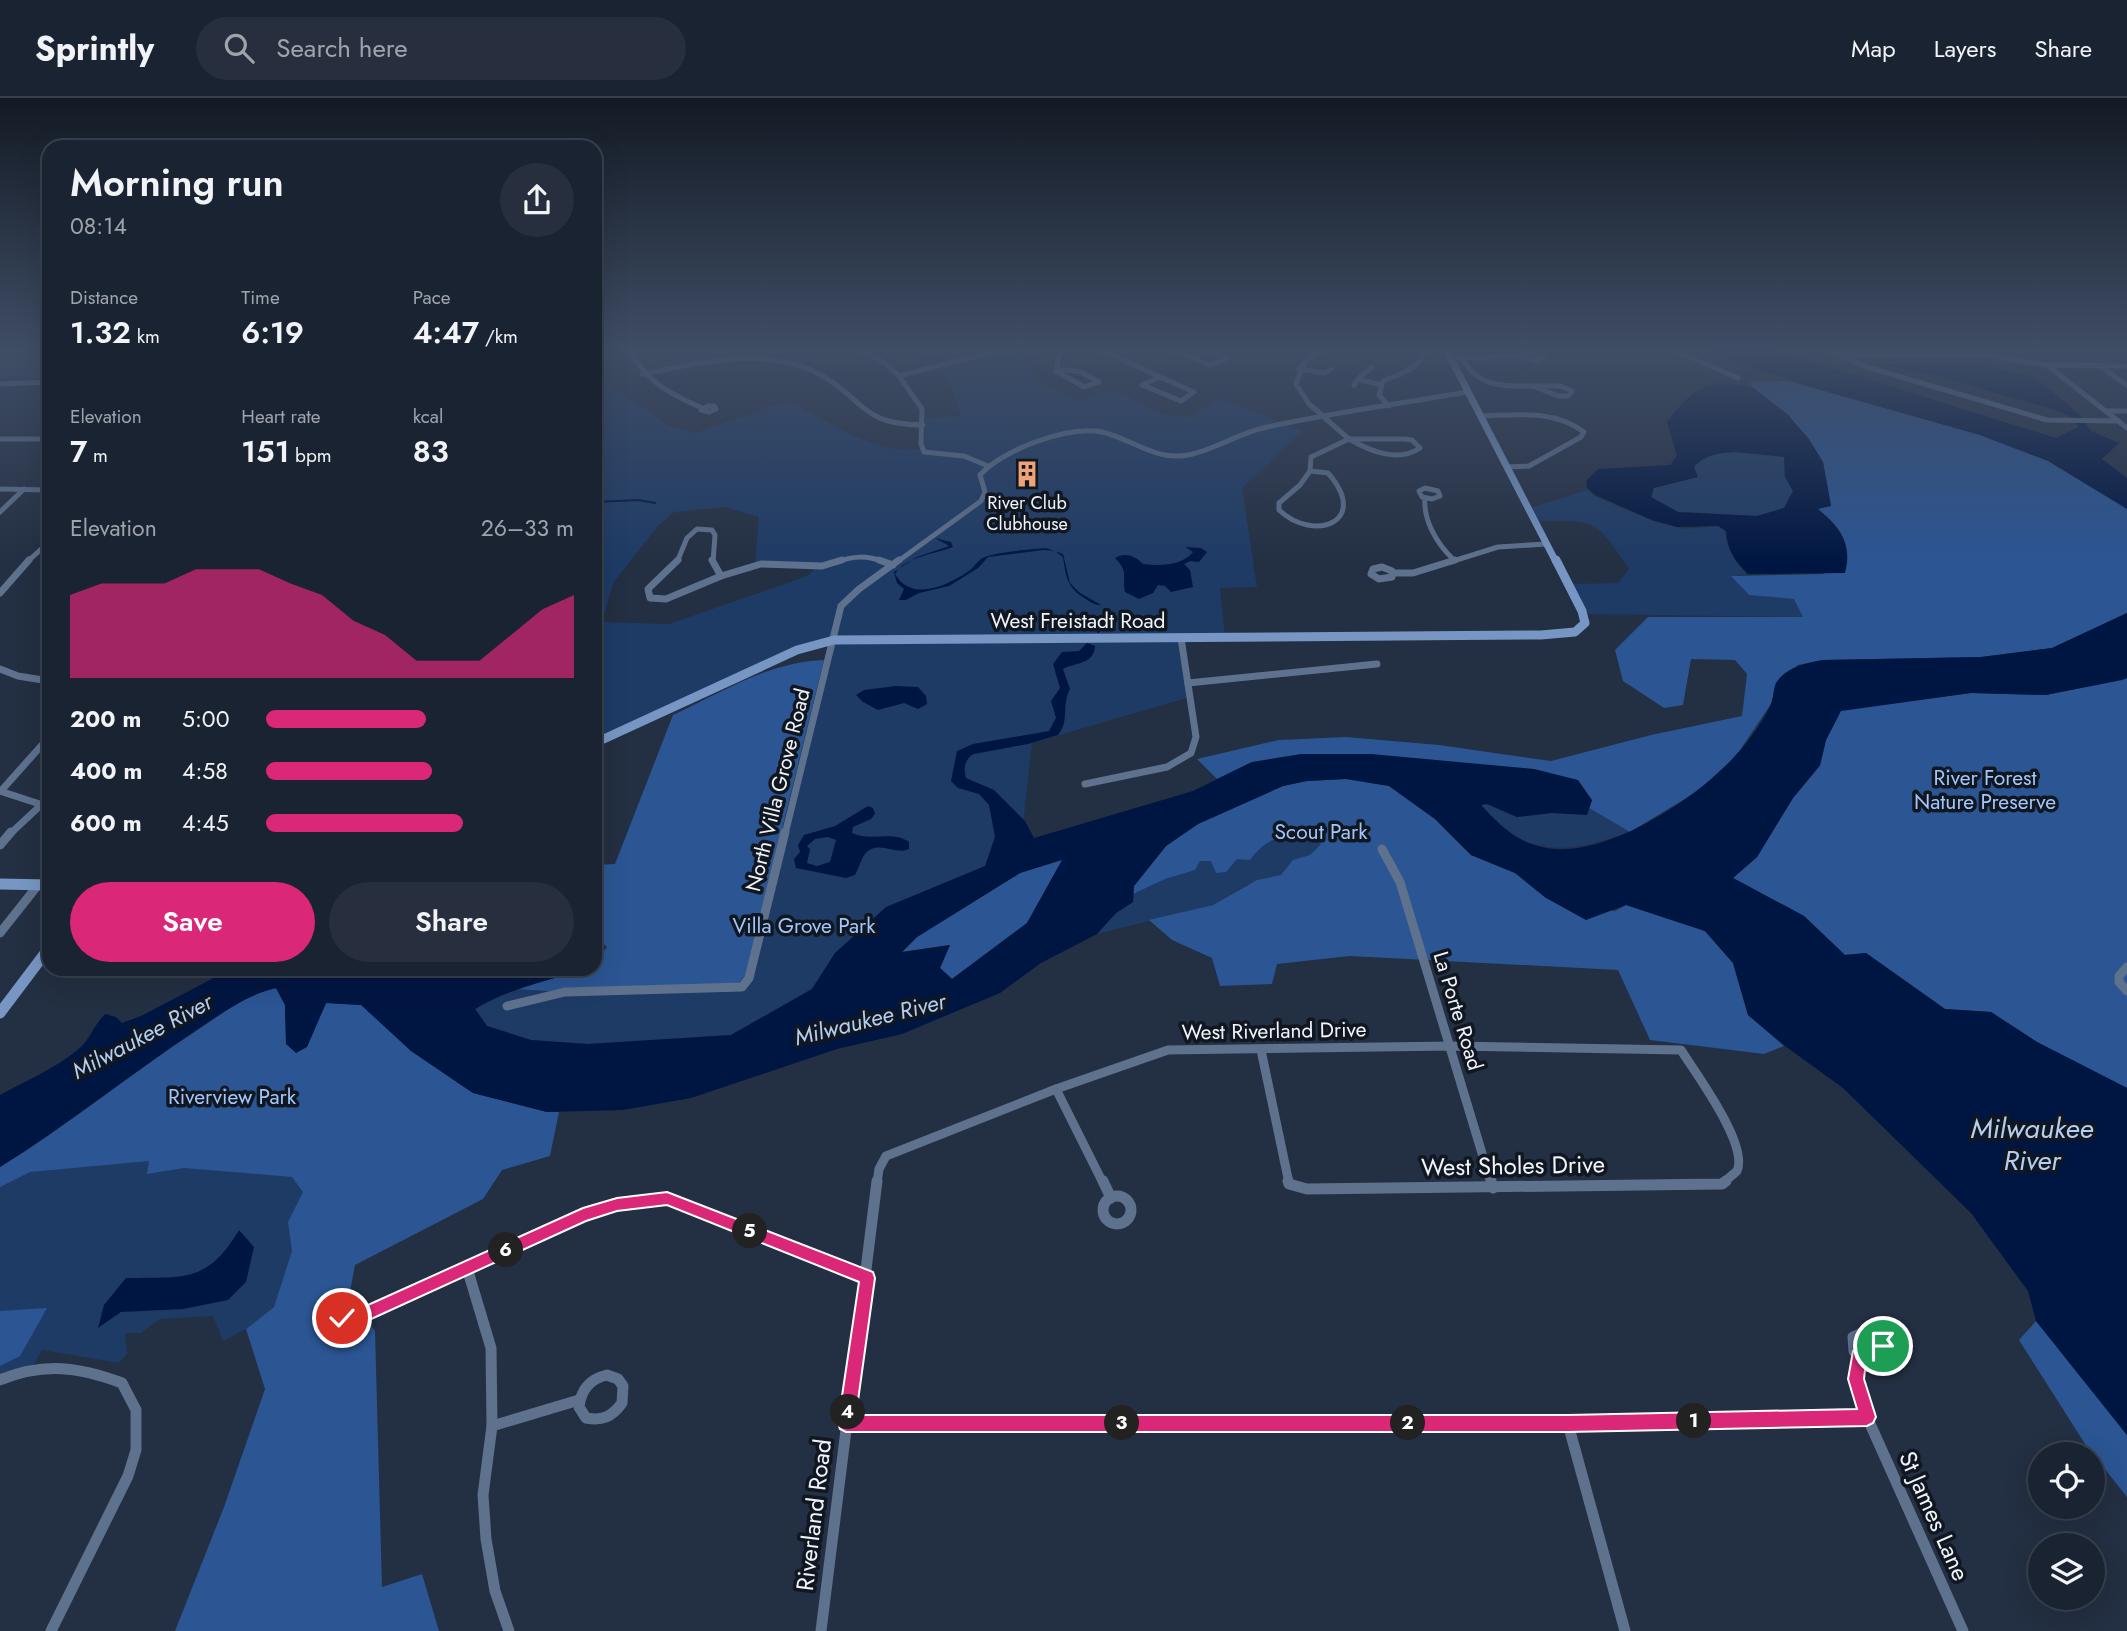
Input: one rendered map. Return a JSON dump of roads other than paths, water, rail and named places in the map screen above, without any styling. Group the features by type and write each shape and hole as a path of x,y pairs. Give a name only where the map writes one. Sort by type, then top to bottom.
{"street":[{"path":"881,421 923,425"},
{"path":"923,421 924,452 964,456 988,466 1055,436 1102,433 1148,452 1188,455 1249,431 1310,421"},
{"path":"1310,471 1328,473 1344,492 1346,507 1331,523 1314,526 1298,524 1279,510 1279,503 1300,485 1310,471 1311,457 1318,451 1348,439 1405,439 1412,440 1420,448 1410,454 1376,453 1348,439 1339,434 1327,421"},
{"path":"1393,573 1413,573 1496,546 1545,542 1482,421"},
{"path":"1506,467 1530,466 1581,437 1584,432 1577,425 1563,421"},
{"path":"2076,421 2119,421 2127,428"},
{"path":"0,439 42,439"},
{"name":"North Villa Grove Road","path":"507,1006 565,992 742,987 749,978 843,602 981,500 985,492 980,475 988,466"},
{"path":"0,489 42,490"},
{"path":"0,512 24,489"},
{"path":"1425,498 1424,505 1439,544 1453,559"},
{"path":"721,576 711,559 715,535 712,530 697,530 687,537 681,555 671,569 648,589 647,594 650,598 666,599 721,576 761,564 822,566 855,556 871,557 893,565"},
{"name":"West Freistadt Road","path":"602,740 797,650 834,640 1565,634 1581,628 1585,623 1582,611 1545,542"},
{"path":"0,593 42,549"},
{"path":"1085,784 1138,774 1185,758 1191,752 1196,737 1181,638"},
{"path":"1188,683 1234,682 1377,664"},
{"path":"0,679 4,671 42,679"},
{"path":"42,745 1,791 42,805"},
{"path":"0,845 20,822 42,808"},
{"name":"La Porte Road","path":"1382,849 1400,881 1493,1188"},
{"path":"0,884 42,885"},
{"path":"1,931 42,887"},
{"path":"0,1013 42,957"},
{"path":"2127,967 2119,976 2119,982 2127,991"},
{"name":"West Riverland Drive","path":"886,1156 1056,1089 1168,1050 1451,1046 1681,1050 1737,1144 1741,1163 1737,1174"},
{"name":"West Sholes Drive","path":"1261,1050 1289,1184 1307,1189 1722,1184 1737,1174"},
{"path":"1056,1089 1111,1198"},
{"name":"Riverland Road","path":"821,1631 846,1423 868,1278 879,1169 886,1156"},
{"path":"336,1316 349,1319 369,1312 583,1215 617,1204 667,1199 868,1278"},
{"path":"467,1268 491,1348 492,1426 483,1495 486,1539 495,1591 509,1631"},
{"name":"St James Lane","path":"1858,1357 1856,1379 1867,1417 1963,1631"},
{"path":"2,1382 32,1368 60,1365 96,1373 122,1383 136,1409 136,1450 128,1476 51,1631"},
{"path":"492,1426 579,1400 586,1385 600,1376 614,1376 624,1385 624,1399 620,1406 615,1413 600,1420 586,1418 579,1407 579,1400"},
{"path":"846,1423 1568,1423 1867,1417"},
{"path":"1568,1423 1625,1631"}],"water":[{"path":"1793,421 1809,439 1823,462 1831,506 1818,509 1838,529 1846,544 1845,573 1748,574 1732,555 1726,531 1718,526 1677,527 1652,520 1595,495 1587,488 1586,481 1598,469 1670,465 1677,456 1667,422","holes":["1724,453 1784,457 1785,477 1793,491 1784,508 1757,516 1678,512 1651,497 1654,488 1698,477 1694,467 1703,459"]},
{"path":"1929,421 2000,421 2056,438 2078,427 2073,421 2084,421 2091,431 2119,443 2102,459 2127,478 2127,509 2048,461 1980,435"},
{"path":"935,538 951,542 953,547 922,556 912,560 917,557 949,546"},
{"path":"1185,547 1201,548 1207,552 1199,562 1190,561 1184,564 1190,570 1193,587 1171,592 1165,586 1158,585 1153,593 1139,599 1125,592 1124,570 1115,558 1126,555 1143,564 1170,564 1183,560 1193,552"},
{"path":"1046,548 1054,551 988,557 978,568 949,586 919,593 906,600 899,600 904,589 897,583 894,572 900,568 895,574 902,583 911,588 930,589 960,576 980,559 991,555"},
{"path":"1055,551 1063,554 1070,583 1080,593 1101,605 1092,603 1075,591 1071,586 1067,576 1063,557"},
{"name":"Milwaukee River","path":"2127,613 2127,678 2122,680 2046,695 1971,693 1841,711 1826,740 1820,765 1793,798 1757,857 1733,878 1804,916 1845,955 1866,953 1945,1009 1991,1012 2037,1042 2127,1088 2127,1435 2036,1321 2028,1291 1971,1213 1843,1088 1748,1015 1733,963 1705,931 1626,905 1586,920 1546,898 1515,873 1471,855 1435,819 1389,786 1346,779 1307,781 1283,786 1198,824 1166,846 1134,886 1133,902 1116,913 1097,934 1041,963 1000,993 902,1034 837,1049 691,1098 623,1110 547,1112 473,1093 411,1051 361,1005 326,1003 307,1047 296,1053 286,1044 285,1005 276,988 254,995 224,1012 0,1167 0,1095 73,1054 85,1043 105,1014 116,1017 122,1023 141,1016 218,976 561,976 513,991 475,1009 487,1026 531,1040 588,1044 731,1035 812,989 835,953 886,907 985,866 995,837 989,805 979,794 958,788 951,781 957,751 973,744 1049,731 1056,718 1051,701 1060,688 1053,664 1062,652 1079,651 1087,643 1095,646 1091,657 1063,669 1070,689 1064,724 1058,735 1028,744 974,754 966,764 966,778 994,790 1025,821 1034,838 1193,791 1252,762 1301,754 1371,754 1534,769 1578,780 1592,800 1587,815 1551,813 1517,817 1487,804 1481,805 1501,825 1532,844 1566,849 1592,845 1646,823 1672,808 1717,774 1744,746 1760,724 1772,702 1776,683 1785,673 1797,667 1823,660 1981,657 2052,648","holes":["1062,860 1027,923 952,979 940,968 950,945 902,952 917,937 1020,873"]},
{"path":"896,686 918,687 926,696 927,704 918,709 904,703 878,710 856,695 864,690"},
{"path":"868,806 873,808 875,814 871,819 853,827 852,833 867,837 896,837 909,842 909,849 870,850 855,875 846,878 796,868 794,859 800,852 798,845 804,835 835,826","holes":["828,837 836,840 830,862 817,866 807,863 810,849 807,846 815,839"]},
{"path":"239,1230 254,1247 246,1282 228,1300 183,1309 121,1312 98,1328 104,1305 126,1278 178,1277 204,1269 227,1248"}],"waterway":[{"path":"602,502 639,500 655,503"},
{"path":"1098,632 1109,621 1111,614 1105,609"}],"place":[{"name":"River Club Clubhouse","path":"1027,474"}],"park label":[{"name":"River Forest Nature Preserve","path":"1985,790"},
{"name":"Scout Park","path":"1321,832"},
{"name":"Villa Grove Park","path":"804,926"},
{"name":"Riverview Park","path":"232,1097"}]}
